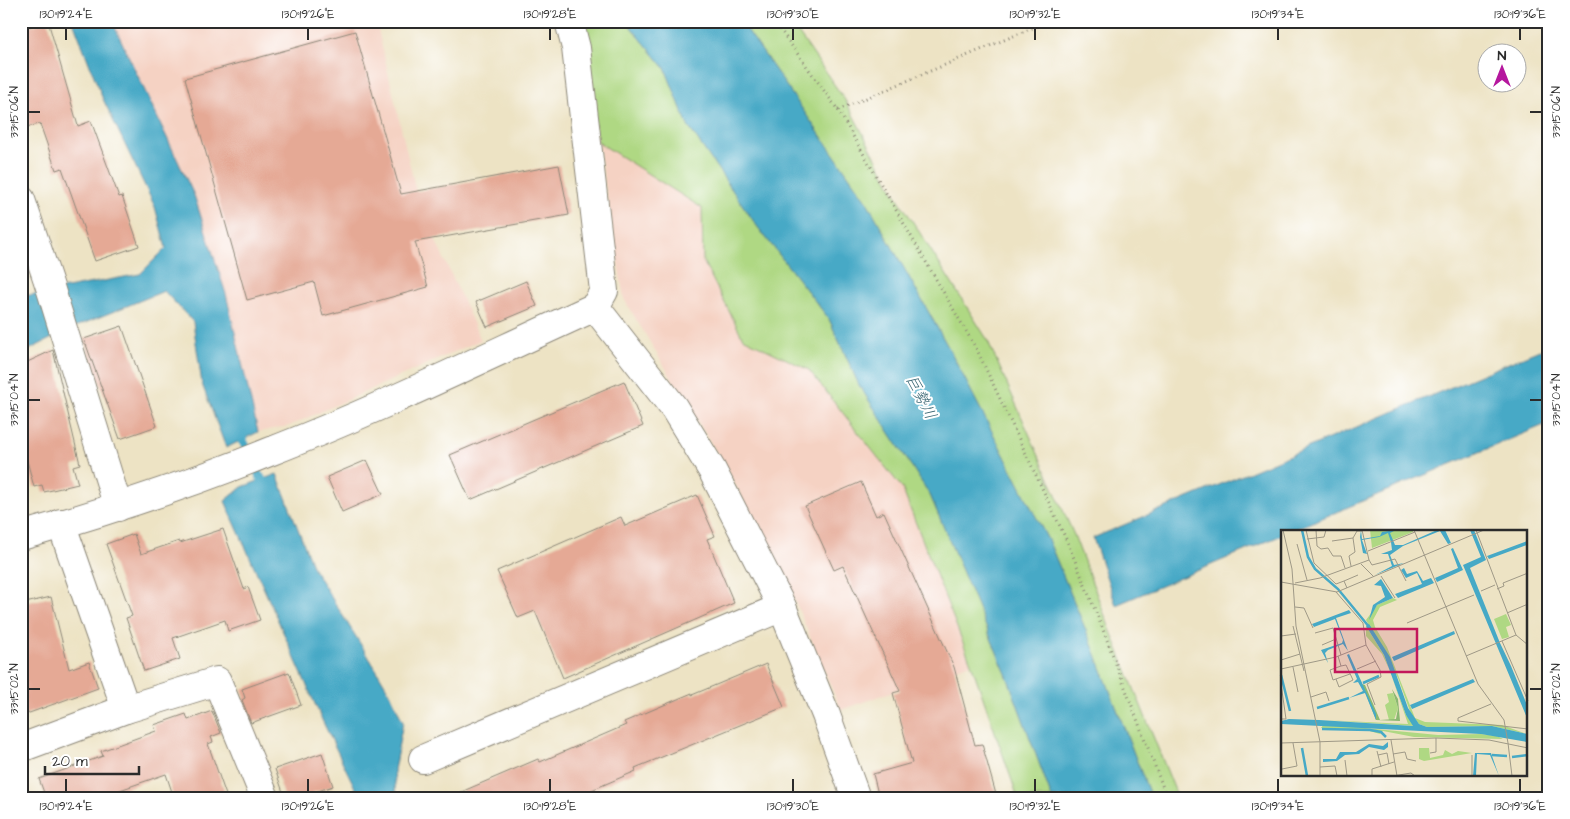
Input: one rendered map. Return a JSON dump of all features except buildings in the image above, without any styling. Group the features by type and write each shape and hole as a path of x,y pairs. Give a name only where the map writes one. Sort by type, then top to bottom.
{"street":[{"path":"22,533 118,507 270,452 344,421 595,307 604,291 576,48 570,21"},
{"path":"21,200 118,507"},
{"path":"595,307 674,408 712,470 782,607 826,715 856,798"},
{"path":"61,523 126,709"},
{"path":"423,759 782,607"},
{"path":"21,748 126,709 217,681 265,798"}],"path":[{"path":"774,21 838,110 977,350 1067,541 1167,798"},
{"path":"838,110 1049,21"}],"shaded area":[{"path":"112,21 376,21 419,204 481,340 289,426 258,432 226,294 194,195"},
{"path":"598,142 702,208 703,261 743,337 809,370 902,488 971,663 841,710 794,599 733,480 624,299"}],"green space":[{"path":"577,21 626,21 665,68 688,126 757,226 829,319 859,385 930,495 1007,676 1052,798 1018,798 971,663 902,488 809,370 743,338 703,261 702,208 598,142"},
{"path":"741,21 790,21 845,100 894,192 987,339 1074,535 1178,798 1151,798 1095,652 1049,542 952,354 867,202"}],"water":[{"path":"73,21 112,21 194,195 226,294 258,432 226,448 202,384 193,322 164,291 70,329 21,354 21,298 140,274 166,248 155,207 102,97"},
{"name":"巨勢川","path":"626,21 741,21 867,202 952,354 1049,542 1095,652 1151,798 1052,798 1007,676 930,495 859,385 829,319 757,226 688,126 665,68"},
{"path":"1549,346 1549,423 1293,530 1281,530 1281,535 1116,605 1093,538"},
{"path":"277,474 313,568 390,693 403,722 394,770 396,798 360,798 323,722 225,501 242,487"}],"waterway":[{"path":"238,430 267,491"}]}
